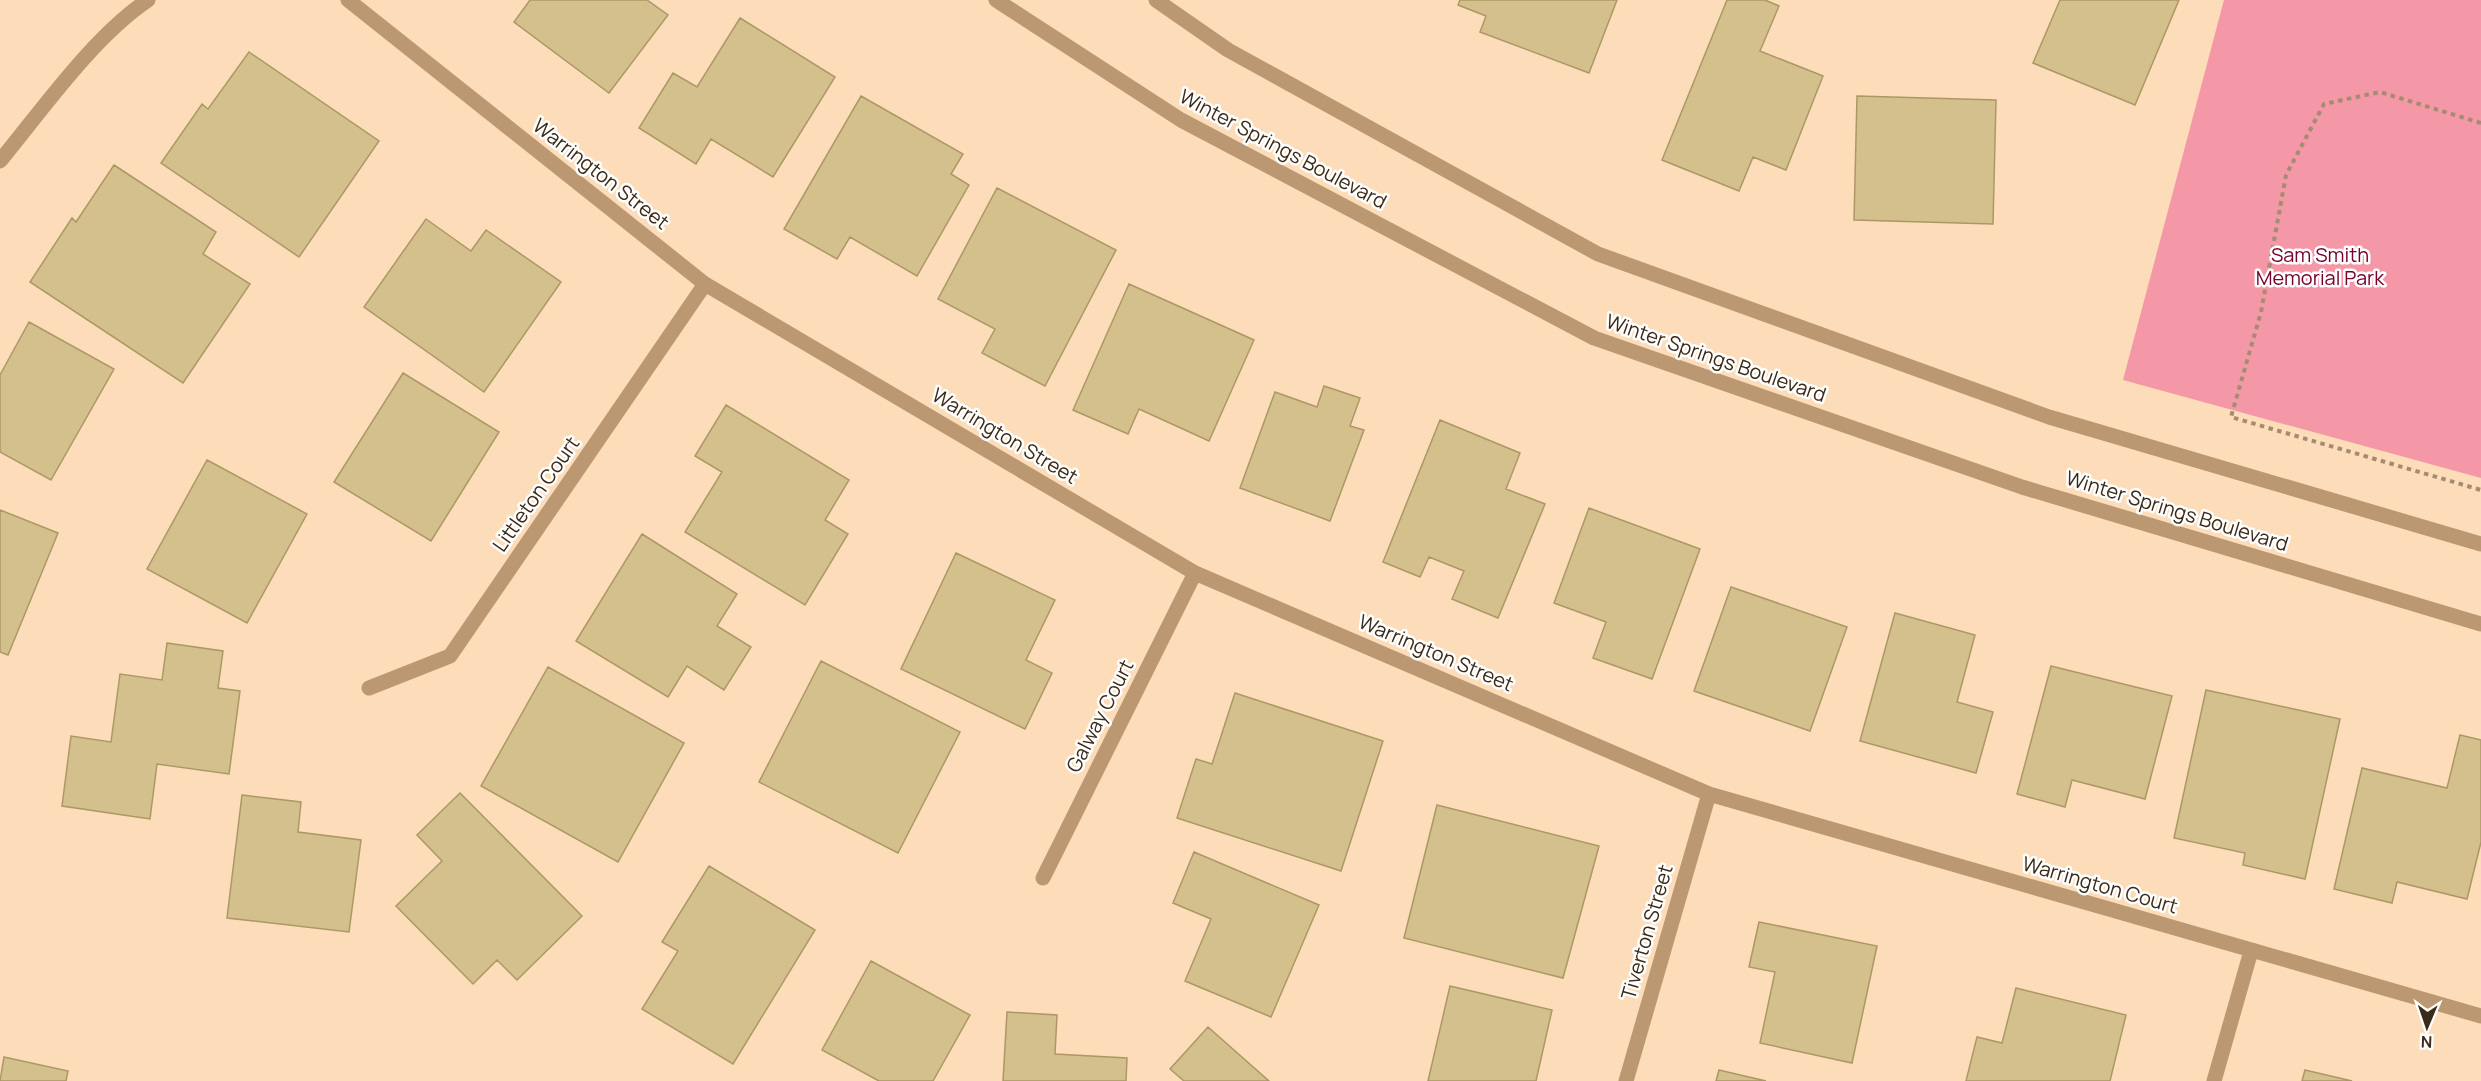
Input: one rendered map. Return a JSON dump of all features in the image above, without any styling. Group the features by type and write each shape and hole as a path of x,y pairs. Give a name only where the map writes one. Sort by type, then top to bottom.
{"street":[{"path":"0,161 71,74 130,12 148,0"},
{"name":"Warrington Street","path":"348,0 705,284 1195,573 1709,794"},
{"name":"Winter Springs Boulevard","path":"996,0 1181,120 1594,338 2022,487 2481,624"},
{"path":"1156,0 1228,50 1598,254 2049,417 2481,544"},
{"name":"Littleton Court","path":"369,688 450,656 705,284"},
{"name":"Galway Court","path":"1042,878 1195,573"},
{"name":"Warrington Court","path":"1709,794 2481,1016"},
{"name":"Tiverton Street","path":"1626,1081 1709,794"},
{"path":"2214,1081 2251,951"}],"path":[{"path":"2481,122 2380,92 2324,104 2286,175 2261,312 2231,417 2481,490"}],"green space":[{"name":"Sam Smith Memorial Park","path":"2224,0 2481,0 2481,478 2123,380"}],"building":[{"path":"530,0 647,0 668,15 609,93 514,22"},
{"path":"1460,0 1617,0 1589,73 1480,32 1486,16 1458,5"},
{"path":"1727,0 1765,0 1779,6 1760,51 1823,76 1786,170 1753,157 1739,191 1662,160"},
{"path":"2060,0 2179,0 2135,105 2033,63"},
{"path":"740,18 835,77 773,177 711,139 696,164 639,128 673,73 697,87"},
{"path":"249,52 379,141 299,257 161,163 202,104 208,109"},
{"path":"861,96 963,154 951,174 969,185 917,276 850,237 837,259 784,229"},
{"path":"1857,96 1996,100 1993,224 1854,220"},
{"path":"114,165 216,232 203,254 250,284 183,383 30,282 72,218 76,222"},
{"path":"997,188 1116,250 1045,386 982,353 995,329 938,299"},
{"path":"426,219 471,251 486,230 561,282 484,392 364,307"},
{"path":"1129,284 1254,340 1209,441 1139,409 1128,434 1073,410"},
{"path":"29,322 114,369 51,480 0,452 0,375"},
{"path":"403,373 499,432 431,541 334,482"},
{"path":"1324,386 1360,398 1350,426 1364,430 1330,521 1240,488 1275,392 1317,407"},
{"path":"726,405 849,480 825,520 848,534 805,605 685,532 722,472 695,456"},
{"path":"1440,420 1520,453 1506,489 1545,504 1498,618 1452,599 1464,571 1429,557 1420,577 1383,562"},
{"path":"207,460 307,514 247,623 147,569"},
{"path":"1589,508 1700,549 1652,679 1593,658 1606,622 1554,603"},
{"path":"0,510 58,533 8,655 0,652"},
{"path":"642,534 737,594 717,626 751,647 724,690 687,666 668,697 576,641"},
{"path":"956,553 1055,600 1026,660 1052,673 1025,729 901,669"},
{"path":"1731,587 1847,627 1810,731 1694,691"},
{"path":"1895,613 1975,635 1957,702 1993,712 1976,773 1860,741"},
{"path":"167,643 223,651 218,688 240,691 229,774 157,764 150,819 62,806 71,736 111,742 120,674 162,680"},
{"path":"821,661 960,732 898,853 759,782"},
{"path":"2051,666 2172,696 2145,799 2072,780 2065,807 2017,794"},
{"path":"548,667 684,743 618,862 481,786"},
{"path":"2206,690 2340,719 2305,879 2243,865 2245,853 2174,838"},
{"path":"1235,693 1383,741 1341,871 1177,818 1196,759 1212,764"},
{"path":"2460,735 2481,740 2481,842 2467,899 2397,882 2392,903 2334,889 2362,768 2447,788"},
{"path":"460,793 582,916 517,980 497,960 473,984 396,906 442,861 417,835"},
{"path":"242,795 301,802 298,832 361,840 349,932 227,918"},
{"path":"1437,805 1599,846 1563,978 1404,938"},
{"path":"1194,852 1319,905 1271,1017 1185,981 1211,919 1173,903"},
{"path":"709,866 815,930 733,1064 642,1009 678,951 662,942"},
{"path":"1759,922 1877,946 1852,1063 1760,1043 1775,972 1749,967"},
{"path":"871,961 970,1015 933,1081 879,1081 822,1050"},
{"path":"1450,986 1552,1010 1536,1081 1428,1081"},
{"path":"2016,988 2126,1015 2110,1081 1966,1081 1977,1037 2002,1043"},
{"path":"1007,1012 1057,1015 1055,1054 1127,1058 1126,1081 1003,1081"},
{"path":"1208,1027 1269,1081 1184,1081 1170,1069"},
{"path":"4,1057 68,1071 66,1081 0,1081"},
{"path":"1719,1070 1766,1081 1716,1081"},
{"path":"2305,1070 2352,1081 2302,1081"}]}
